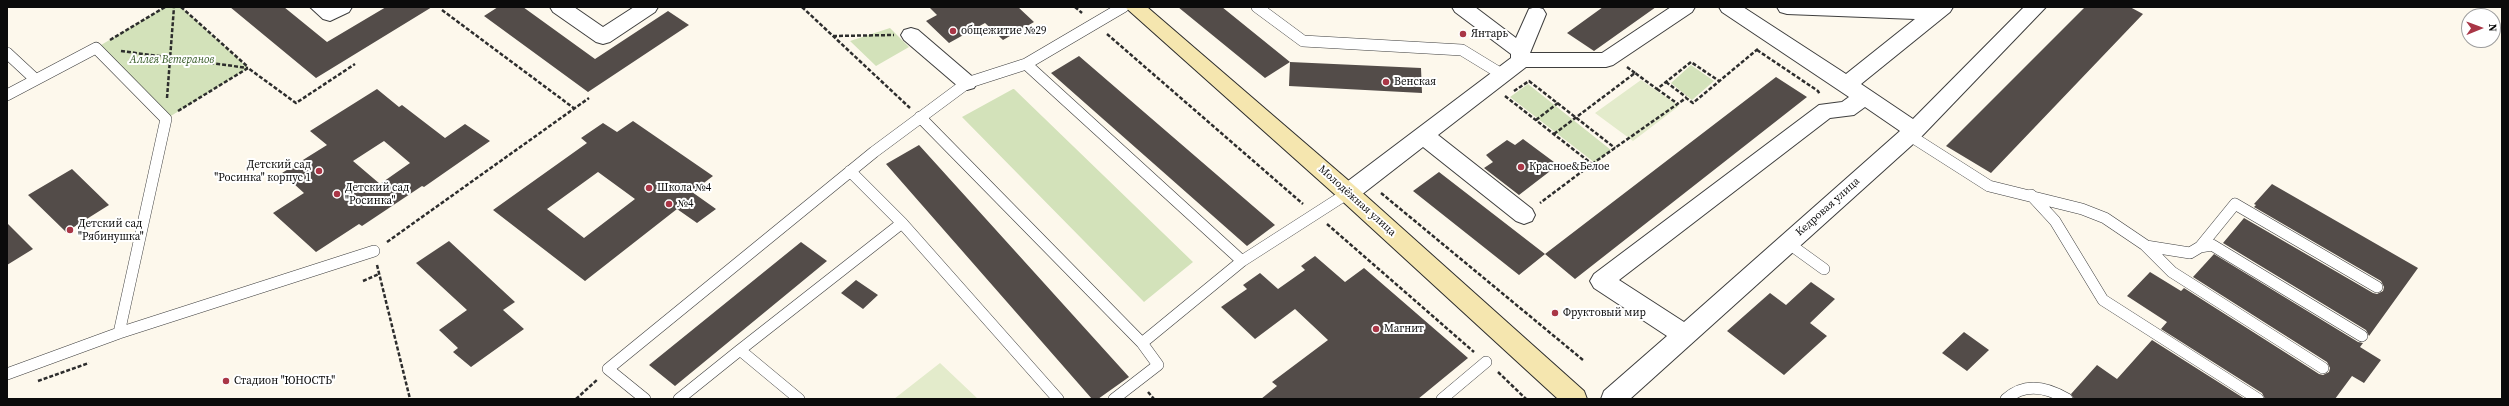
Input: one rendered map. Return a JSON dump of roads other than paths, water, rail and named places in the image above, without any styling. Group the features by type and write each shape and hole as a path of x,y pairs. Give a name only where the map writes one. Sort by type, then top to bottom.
{"street":[{"path":"320,7 330,14 342,7"},
{"path":"560,7 603,37 648,7"},
{"name":"Молодёжная улица","path":"1135,7 1348,193 1575,399"},
{"path":"1462,7 1521,56 1606,60 1685,7"},
{"path":"1728,7 1855,90 1912,132"},
{"path":"1787,7 1939,10"},
{"name":"Кедровая улица","path":"1613,399 1912,132 2036,7"},
{"path":"1685,335 1602,281 1826,110 1847,110 1855,90 1939,10"},
{"path":"1348,193 1424,136 1500,86 1521,56 1536,14"},
{"path":"911,35 967,83"},
{"path":"1424,136 1524,215"}],"lane":[{"path":"645,399 608,369 850,171 967,83 1026,64 1123,7"},
{"path":"1257,7 1303,41 1462,50 1500,86"},
{"path":"7,95 34,79 96,48 166,119 119,333"},
{"path":"7,53 34,79"},
{"path":"1026,64 1242,261"},
{"path":"920,117 1142,343 1158,365 1114,399"},
{"path":"1912,132 1989,186 2030,194 2082,209 2105,218 2145,246 2172,272 2323,368"},
{"path":"850,171 902,224 1058,399"},
{"path":"1142,343 1242,261 1348,193"},
{"path":"2030,194 2054,221 2103,300 2258,399"},
{"path":"2145,246 2190,254 2200,247 2236,204 2377,287"},
{"path":"679,399 902,224"},
{"path":"1788,243 1824,269"},
{"path":"2200,247 2212,245 2362,336"},
{"path":"7,374 119,333 374,251"},
{"path":"740,350 799,399"},
{"path":"1442,399 1486,362"},
{"path":"2006,399 2012,392 2032,386 2054,390 2067,399"}],"place":[{"name":"общежитие №29","path":"953,31"},
{"name":"Янтарь","path":"1463,34"},
{"name":"Венская","path":"1386,82"},
{"name":"Красное&Белое","path":"1521,167"},
{"name":"Детский сад \"Росинка\" корпус 1","path":"319,171"},
{"name":"Школа №4","path":"649,188"},
{"name":"Детский сад \"Росинка\"","path":"337,194"},
{"name":"№4","path":"669,204"},
{"name":"Детский сад \"Рябинушка\"","path":"70,230"},
{"name":"Фруктовый мир","path":"1555,313"},
{"name":"Магнит","path":"1376,329"},
{"name":"Стадион \"ЮНОСТЬ\"","path":"226,381"}],"park label":[{"name":"Аллея Ветеранов","path":"172,60"}]}
